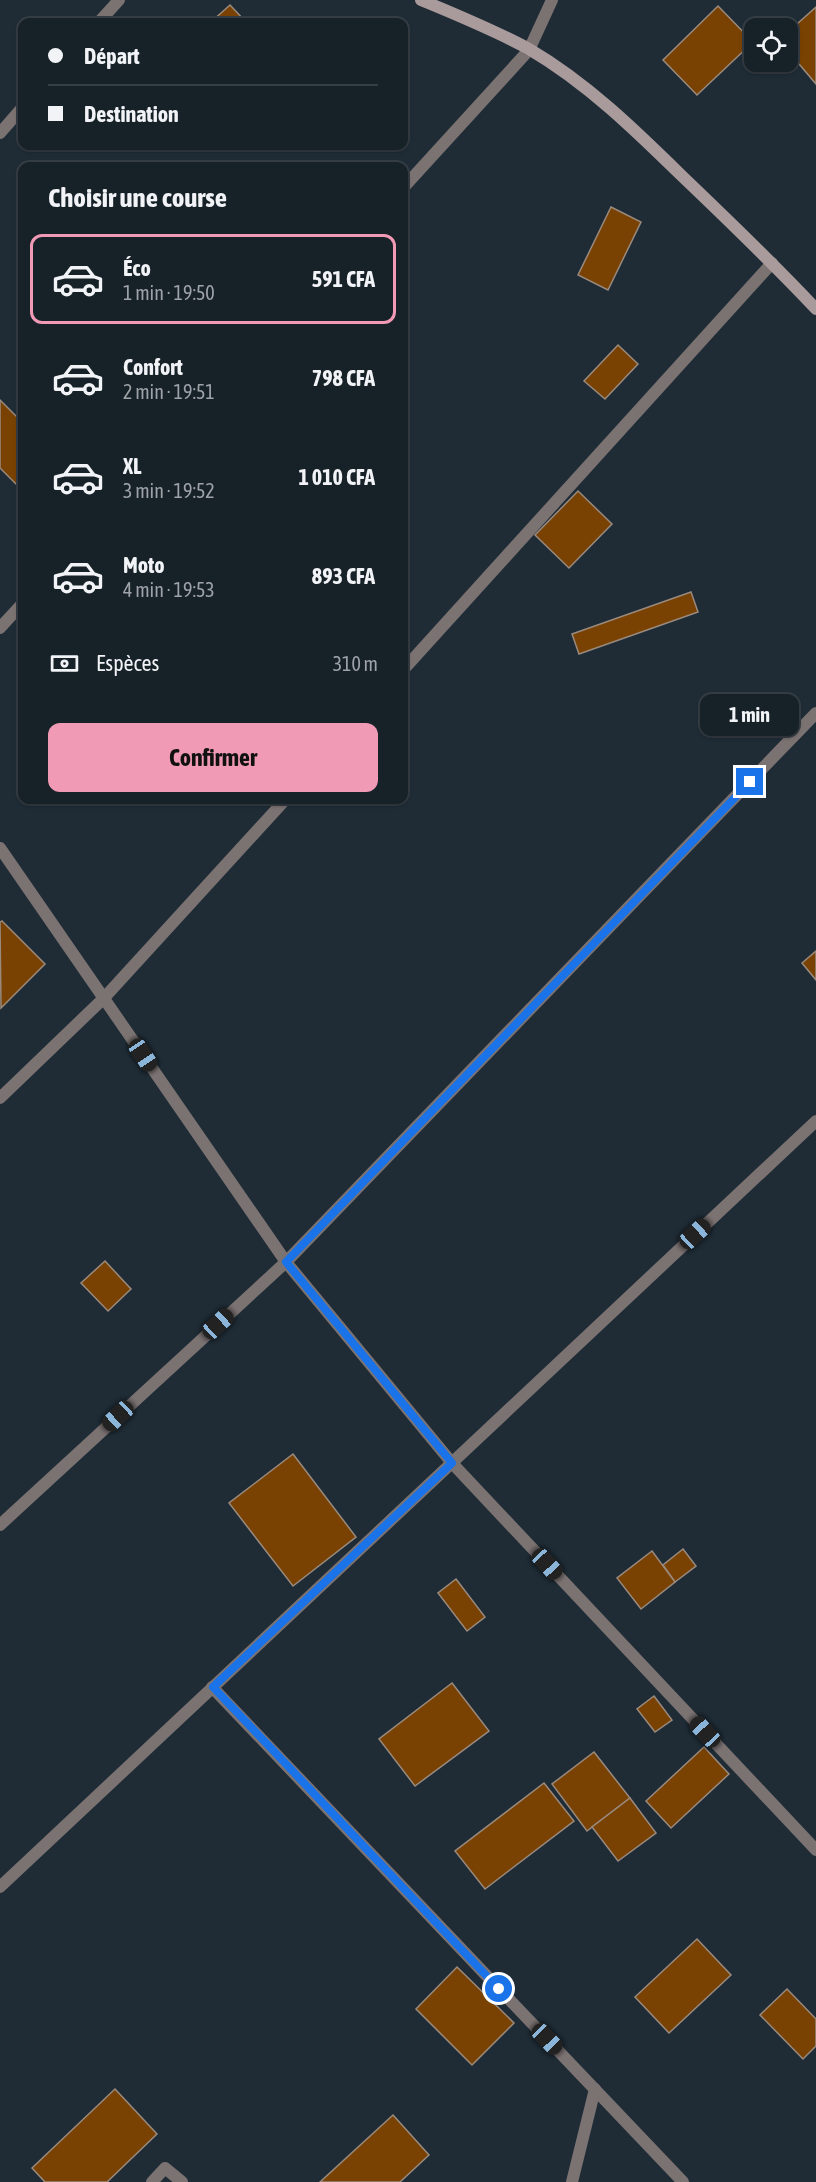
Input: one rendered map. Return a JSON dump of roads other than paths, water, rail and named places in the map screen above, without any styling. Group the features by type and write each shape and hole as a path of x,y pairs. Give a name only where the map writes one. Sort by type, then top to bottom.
{"main road":[{"path":"421,0 470,20 529,50 576,81 616,112 772,263 816,309"}],"street":[{"path":"103,18 119,0"},
{"path":"408,183 529,50 552,0"},
{"path":"0,133 18,113"},
{"path":"408,665 772,263"},
{"path":"0,628 18,608"},
{"path":"0,1525 286,1262 816,713"},
{"path":"0,1098 104,998 281,804"},
{"path":"0,848 286,1262 452,1463 816,1850"},
{"path":"0,1887 816,1121"},
{"path":"213,1687 683,2182"},
{"path":"572,2182 595,2089"},
{"path":"152,2182 165,2168 182,2182"}]}
